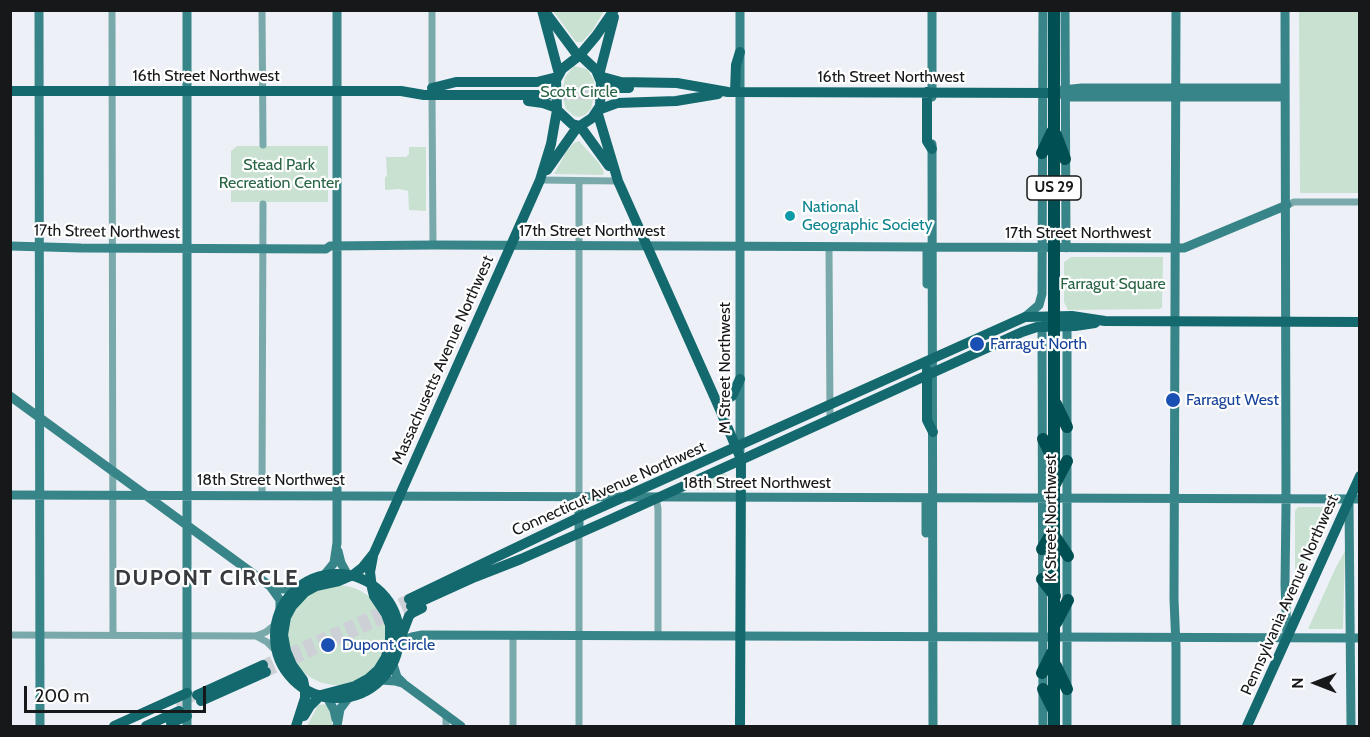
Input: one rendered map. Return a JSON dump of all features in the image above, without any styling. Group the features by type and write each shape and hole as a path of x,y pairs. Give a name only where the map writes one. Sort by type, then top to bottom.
{"highway":[{"name":"K Street Northwest","path":"1054,10 1057,93 1054,129 1054,462 1050,494 1054,532 1054,726"},
{"path":"1042,153 1054,129"},
{"path":"1054,129 1065,159"},
{"path":"1054,399 1067,427"},
{"path":"1043,439 1054,462"},
{"path":"1050,494 1067,461"},
{"path":"1042,549 1054,532 1068,556"},
{"path":"1042,579 1055,596"},
{"path":"1042,673 1068,600"},
{"path":"1054,663 1067,689"},
{"path":"1043,689 1054,713"}],"main road":[{"path":"39,10 40,726"},
{"path":"163,726 182,715 195,696 187,635 187,10"},
{"path":"325,574 334,563 337,543 337,10"},
{"path":"543,10 579,55 592,65 599,75"},
{"path":"543,10 558,75 557,109 565,118 579,126 606,160 618,181 738,447 741,459 740,726"},
{"path":"558,75 596,36 615,10"},
{"path":"579,126 586,123 597,111 601,98 599,75 615,10"},
{"path":"735,92 736,65 740,52 740,10"},
{"path":"932,10 927,141 932,149 930,248 933,296 927,420 933,432 930,498 933,726"},
{"name":"K Street Northwest","path":"1025,317 1037,308 1042,298 1054,248 1065,159 1043,10"},
{"name":"K Street Northwest","path":"1054,248 1042,153 1057,93 1065,10"},
{"path":"1176,10 1174,321 1176,726"},
{"path":"1285,10 1287,205 1285,585 1287,637"},
{"name":"16th Street Northwest","path":"432,91 456,82 537,82 558,75"},
{"name":"16th Street Northwest","path":"599,75 625,82 677,83 707,92"},
{"name":"16th Street Northwest","path":"10,91 548,92"},
{"name":"16th Street Northwest","path":"432,91 456,101 537,102 557,109"},
{"name":"16th Street Northwest","path":"610,92 1285,93"},
{"name":"16th Street Northwest","path":"597,111 617,103 676,101 707,92"},
{"name":"M Street Northwest","path":"735,92 741,189 738,247 740,380 738,447"},
{"name":"Massachusetts Avenue Northwest","path":"371,583 374,553 540,180 551,144 557,109"},
{"path":"597,111 618,181"},
{"name":"Massachusetts Avenue Northwest","path":"540,180 579,126"},
{"path":"1175,248 1191,247 1287,205"},
{"name":"17th Street Northwest","path":"10,246 326,249 330,246 433,245 1175,248"},
{"path":"1054,324 1072,316 1105,321"},
{"name":"Connecticut Avenue Northwest","path":"1025,317 1054,324 1022,332 521,560 410,603 524,543 1025,317"},
{"path":"1054,324 1105,321 1359,322"},
{"name":"K Street Northwest","path":"1054,324 1067,427 1068,600"},
{"name":"K Street Northwest","path":"1054,324 1043,439 1050,494 1042,549 1042,579 1067,689 1067,726"},
{"path":"718,405 732,396 740,380"},
{"path":"10,396 270,586 280,600 280,611"},
{"name":"Pennsylvania Avenue Northwest","path":"1247,726 1354,499 1359,476"},
{"name":"18th Street Northwest","path":"10,495 930,498 1050,494 1068,498 1354,499"},
{"path":"579,497 579,533"},
{"path":"1351,726 1355,638 1354,499"},
{"path":"337,543 341,563 350,574"},
{"path":"385,597 403,595 499,551 524,543"},
{"name":"Massachusetts Avenue Northwest","path":"350,574 362,568 374,553"},
{"path":"400,640 396,614 385,597 371,583 350,574 325,574 310,579 296,589 285,601 280,611 275,637 277,652 286,672 305,689 324,696 349,697 364,692 381,681 393,664 400,640 412,613 521,560"},
{"path":"297,726 305,698 305,689 303,680 292,665 286,651 283,635 286,617 296,600 310,588 350,574"},
{"path":"297,726 310,706 324,696 361,683 378,670 386,657 390,625 384,609 374,596 371,583"},
{"path":"270,586 283,590 296,589"},
{"path":"400,640 422,636 1355,638"},
{"path":"393,664 397,677 404,684 461,726"},
{"path":"114,726 265,668"},
{"path":"1042,673 1042,726"},
{"path":"381,681 404,684"},
{"path":"324,696 334,710 337,726"},
{"path":"337,726 340,709 349,697"},
{"path":"127,726 182,715"},
{"path":"146,726 182,715"}],"street":[{"path":"112,10 113,635"},
{"path":"262,10 263,145"},
{"path":"432,10 433,245"},
{"path":"540,180 618,181"},
{"path":"579,181 579,497"},
{"path":"1287,205 1294,202 1359,202"},
{"path":"262,495 263,204"},
{"path":"829,248 830,418"},
{"path":"656,497 658,509 658,636"},
{"path":"579,533 579,726"},
{"path":"10,634 256,636 267,632 276,624"},
{"path":"256,636 267,642 277,652"},
{"path":"513,636 513,726"},
{"path":"446,716 446,726"}],"green space":[{"path":"553,11 604,11 592,31 582,42 576,42"},
{"path":"1299,11 1359,11 1359,193 1300,193"},
{"name":"Scott Circle","path":"574,66 587,69 594,80 595,90 591,109 579,117 566,109 562,94 565,77"},
{"path":"579,141 599,163 604,172 603,175 554,174 567,151"},
{"name":"Stead Park Recreation Center","path":"237,146 328,146 328,202 231,202 231,151"},
{"path":"409,147 426,147 426,211 409,210 408,191 385,190 386,157 406,157 409,154"},
{"name":"Farragut Square","path":"1071,257 1163,257 1162,308 1068,310 1064,302 1064,262"},
{"path":"723,473 728,476 727,489 689,490"},
{"path":"1298,507 1329,507 1303,570 1295,574 1295,511"},
{"path":"1345,551 1343,629 1308,629 1336,567"},
{"name":"Dupont Circle","path":"337,585 365,593 379,607 387,635 379,663 365,677 337,685 309,677 295,663 287,635 295,607 309,593"},
{"path":"327,704 332,709 332,726 307,726 318,705"}],"tunnel":[{"path":"548,95 610,95"},
{"path":"263,665 409,599"},
{"path":"266,672 411,606"},
{"path":"176,704 197,695"}],"place":[{"name":"National Geographic Society","path":"790,216"},
{"name":"Farragut North","path":"977,344"},
{"name":"Farragut West","path":"1173,400"},
{"name":"Dupont Circle","path":"328,645"}],"district":[{"name":"DUPONT CIRCLE","path":"207,579"}]}
